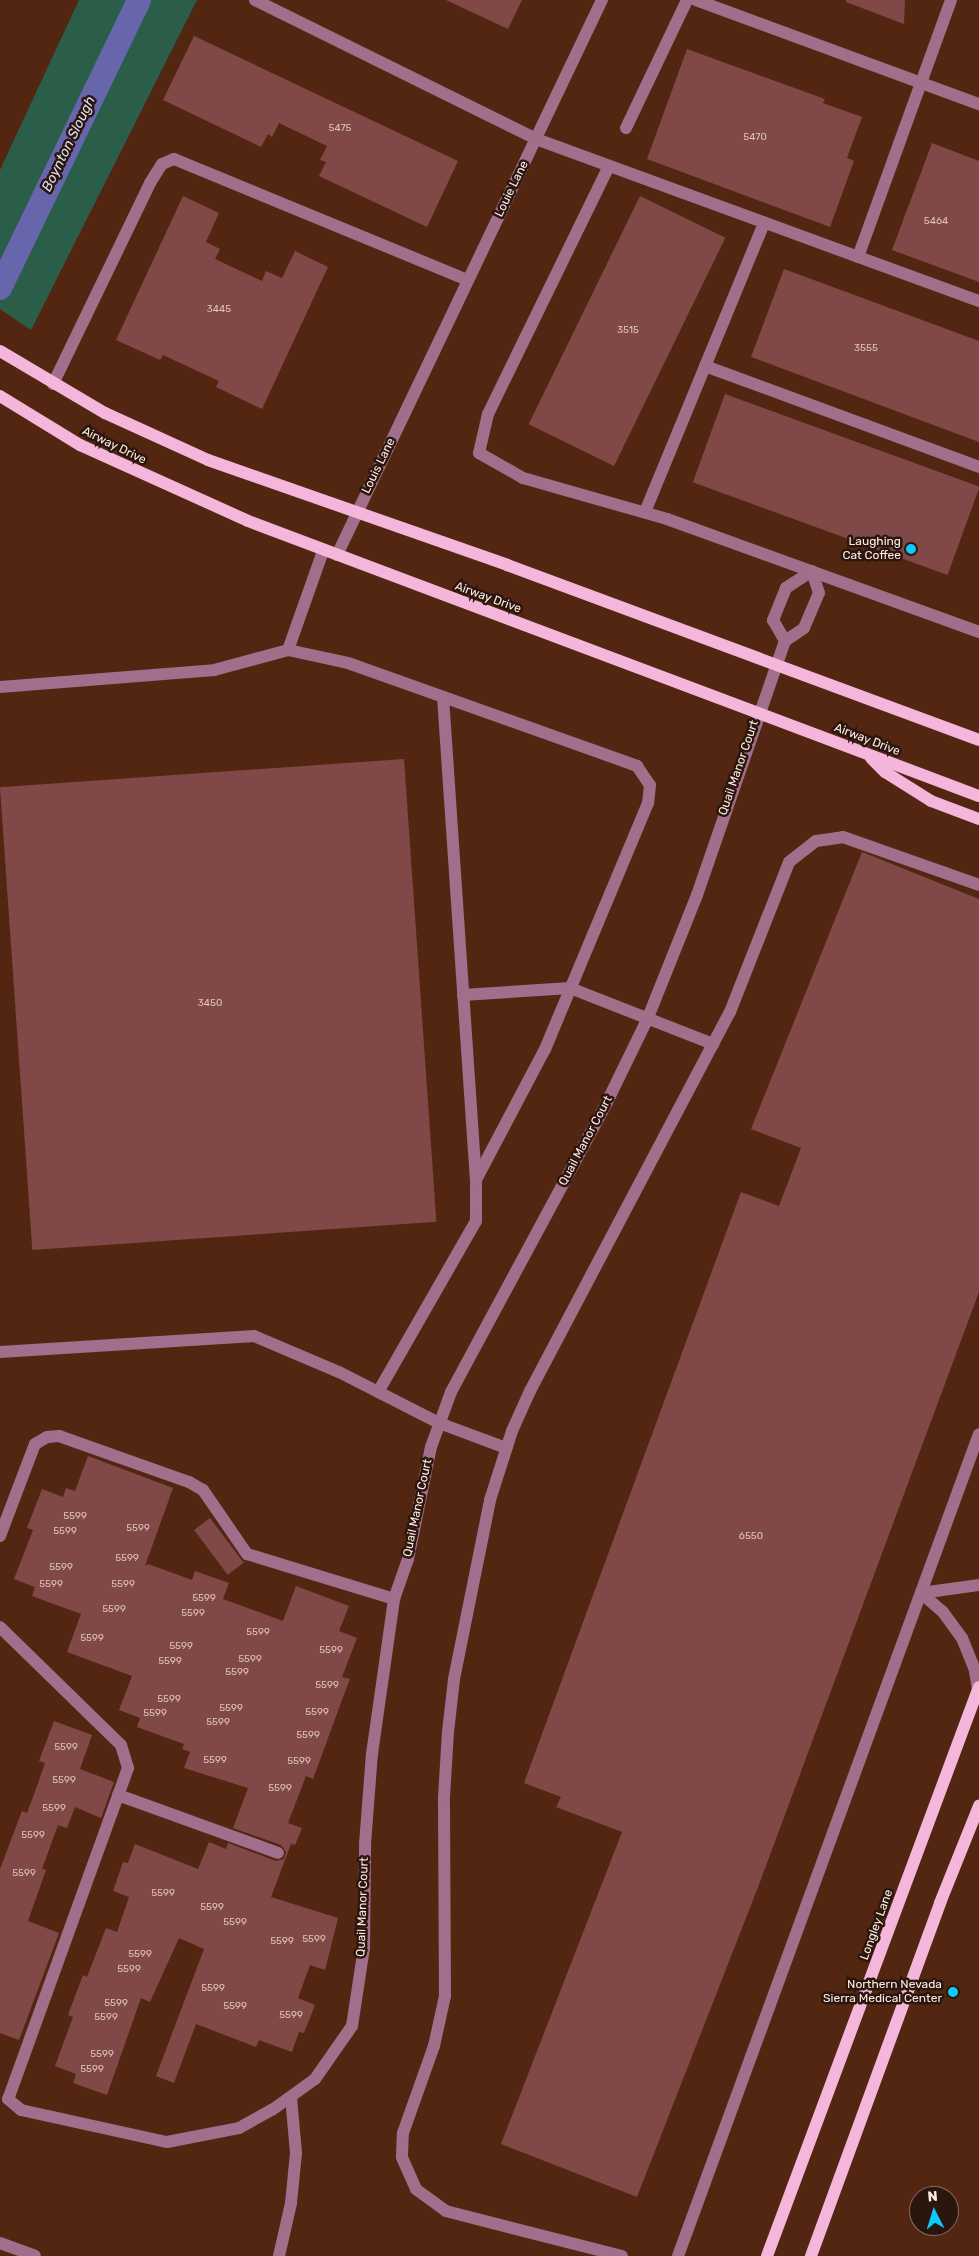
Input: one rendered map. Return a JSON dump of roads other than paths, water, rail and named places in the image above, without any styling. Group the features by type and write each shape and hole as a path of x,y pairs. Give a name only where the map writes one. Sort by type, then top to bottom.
{"main road":[{"name":"Airway Drive","path":"0,351 105,413 208,460 356,512 979,740"},
{"name":"Airway Drive","path":"0,396 80,445 137,472 323,550 979,796"},
{"path":"867,754 885,772 931,801 979,819"},
{"name":"Longley Lane","path":"767,2256 978,1688"},
{"path":"811,2256 940,1903 979,1806"}],"street":[{"path":"256,0 536,139 608,168 979,302"},
{"name":"Louie Lane","path":"421,378 602,0"},
{"path":"626,128 687,0"},
{"path":"696,0 979,104"},
{"path":"858,257 951,0"},
{"path":"53,384 150,183 162,164 174,159 468,280"},
{"path":"608,168 488,414 479,453 524,478 645,512 979,632"},
{"path":"645,512 764,223"},
{"path":"705,366 979,466"},
{"name":"Louis Lane","path":"337,555 421,378"},
{"path":"288,650 323,550"},
{"path":"812,571 819,593 804,628 785,641 773,620 786,588 812,571"},
{"name":"Quail Manor Court","path":"118,1795 8,2100 21,2110 167,2142 239,2128 291,2097 315,2079 352,2026 364,1948 365,1844 372,1754 394,1598 408,1559 424,1474 439,1423 451,1392 607,1102 647,1020 697,895 758,713 785,641"},
{"path":"0,687 214,670 288,650 348,663 637,766 650,785 648,803 545,1049 476,1180"},
{"path":"378,1392 476,1221 476,1180 442,697"},
{"path":"622,2256 446,2211 416,2189 402,2157 403,2133 434,2046 445,1996 444,1797 448,1732 454,1679 490,1500 506,1448 530,1391 713,1044 739,989 783,872 806,846 830,837 856,839 979,885"},
{"path":"463,995 570,988 647,1020 713,1044"},
{"path":"0,1352 254,1336 378,1392 439,1423 506,1448"},
{"path":"678,2256 979,1434"},
{"path":"0,1536 35,1444 48,1437 59,1436 189,1482 203,1490 247,1554 394,1598"},
{"path":"921,1593 979,1586"},
{"path":"921,1593 943,1612 962,1638 975,1671 978,1688"},
{"path":"0,1627 120,1745 128,1768 118,1795 278,1853"},
{"path":"280,2256 291,2203 296,2153 291,2097"},
{"path":"0,2243 35,2256"}],"waterway":[{"name":"Boynton Slough","path":"0,288 139,0"}],"place":[{"name":"Laughing Cat Coffee","path":"911,549"},
{"name":"Northern Nevada Sierra Medical Center","path":"953,1992"}]}
